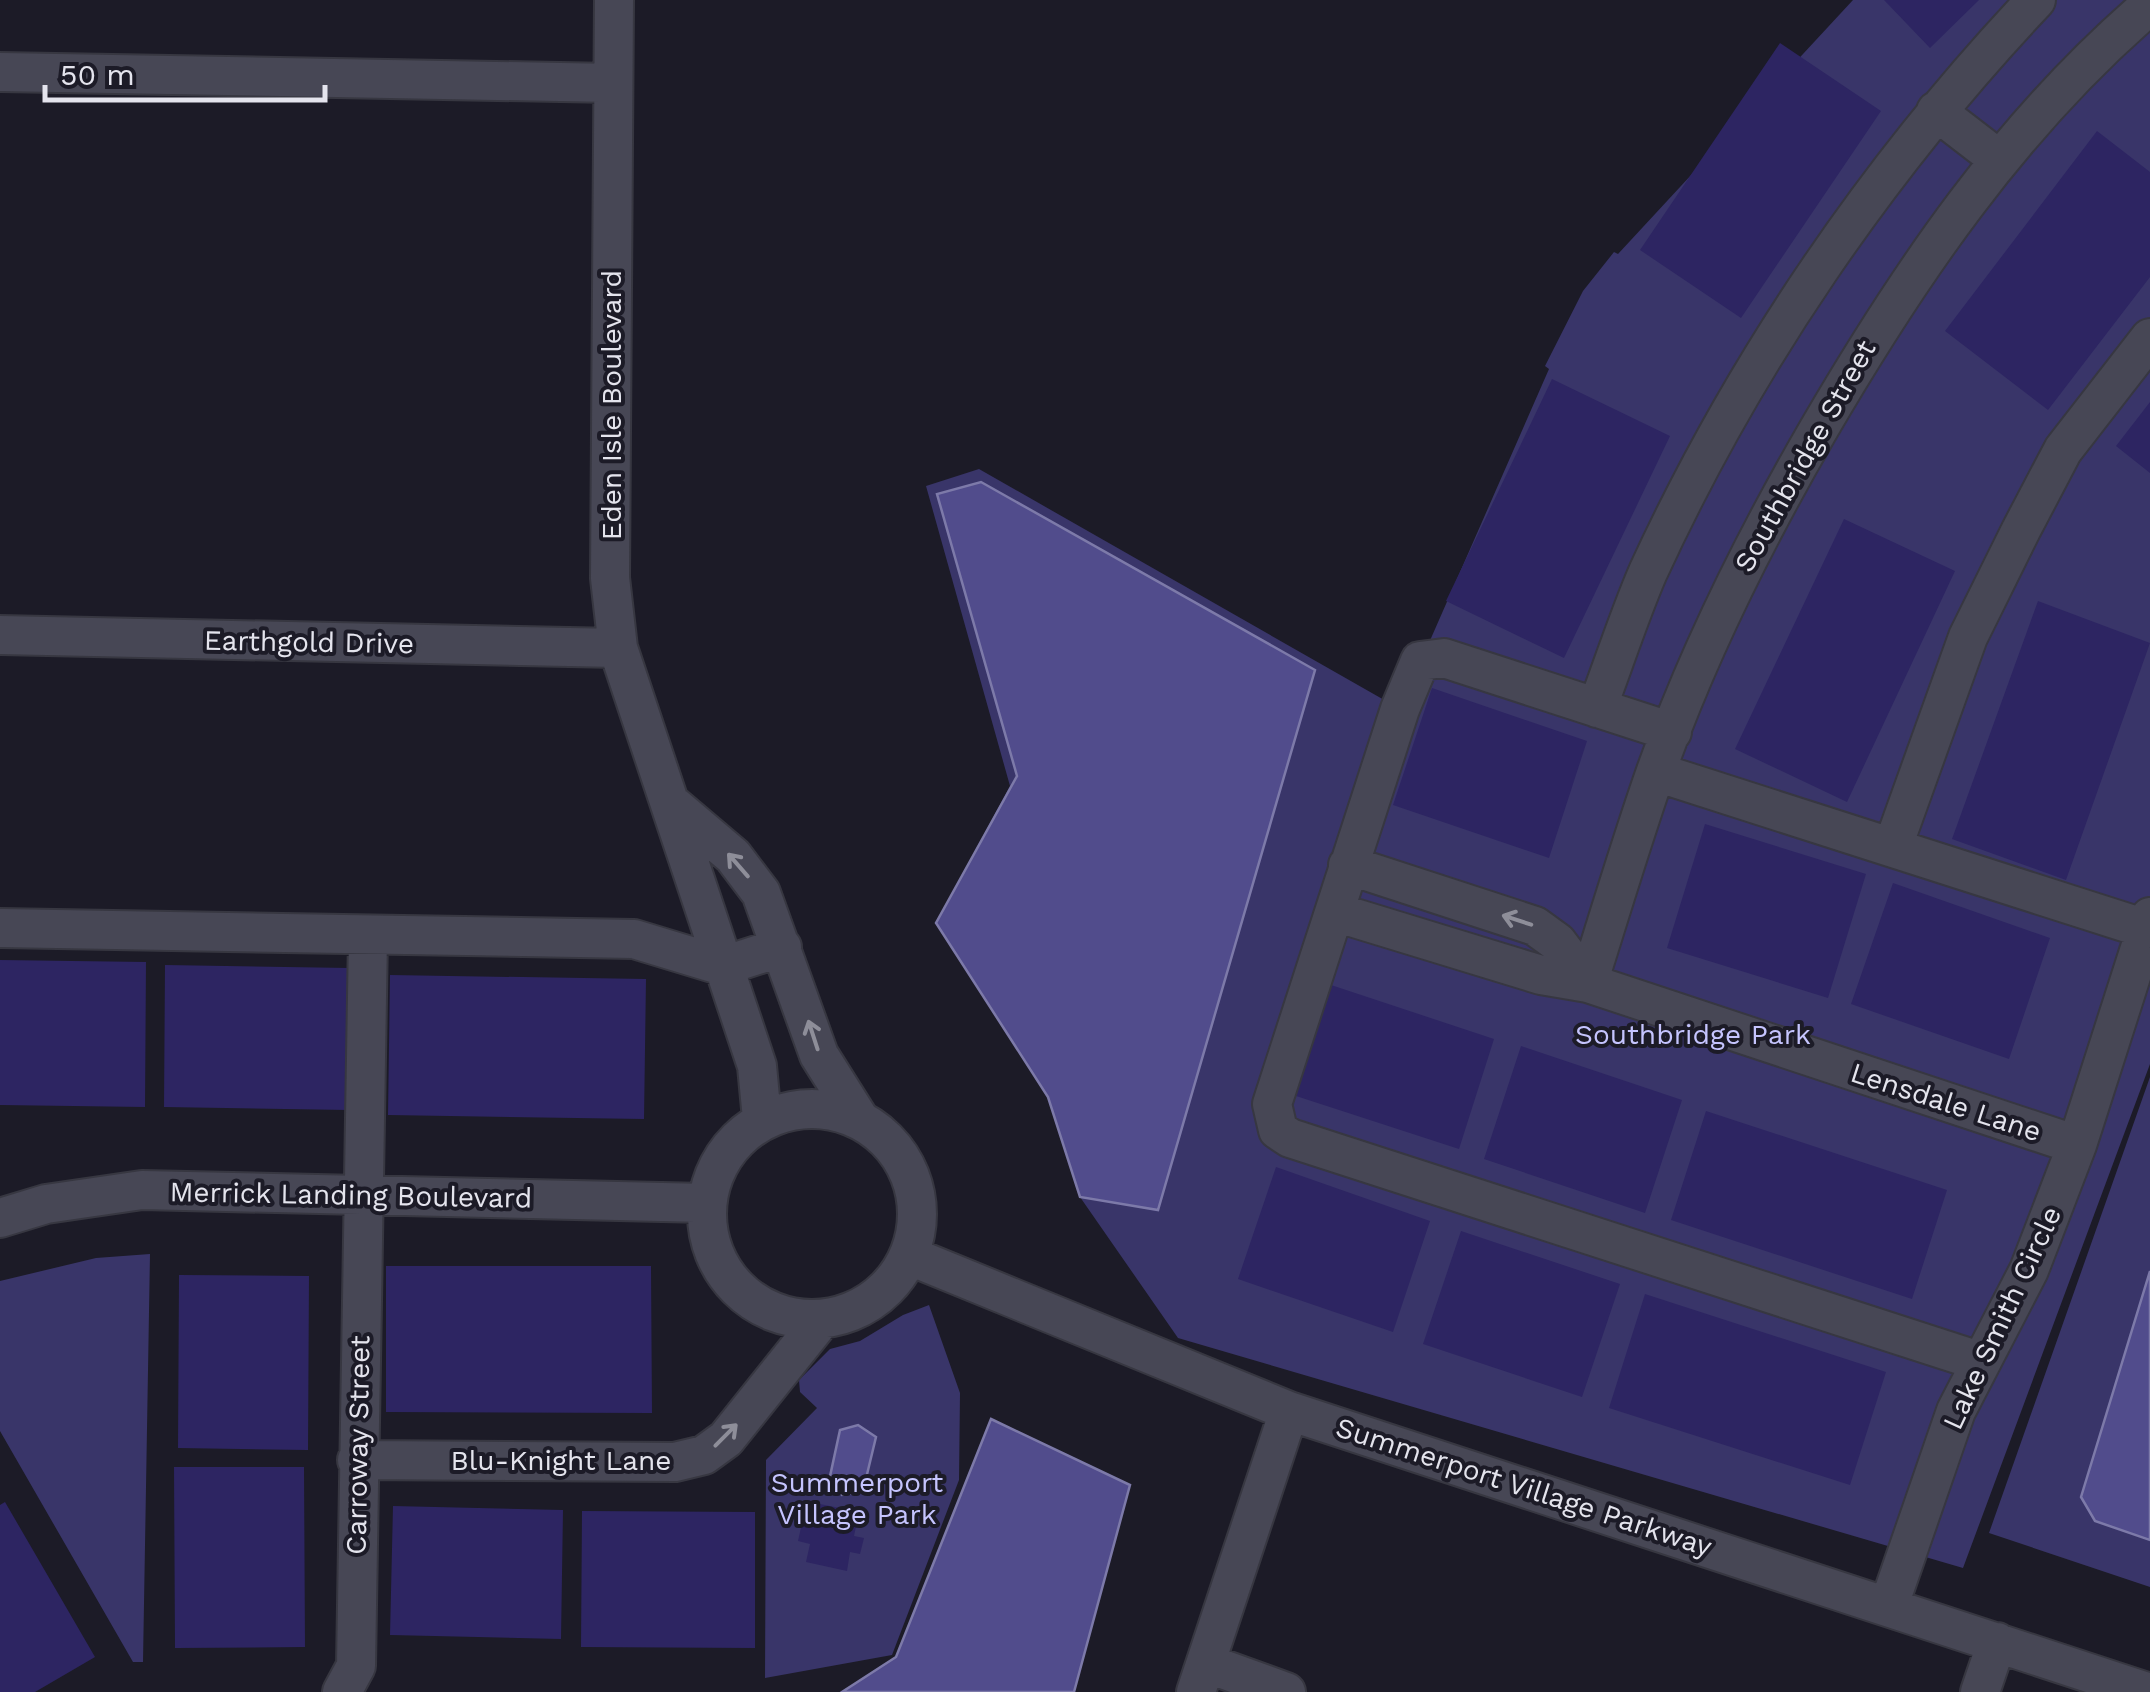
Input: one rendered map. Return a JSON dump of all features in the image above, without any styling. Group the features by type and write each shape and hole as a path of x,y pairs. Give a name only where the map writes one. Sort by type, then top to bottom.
{"street":[{"name":"Eden Isle Boulevard","path":"614,0 610,578 618,648 757,1066 762,1119"},
{"path":"1597,708 1648,573 1727,422 1856,214 1936,111 2036,0"},
{"name":"Southbridge Street","path":"1588,983 1672,732 1736,580 1796,468 1875,332 1997,158 2068,82 2150,5"},
{"path":"0,72 613,83"},
{"path":"1936,111 1997,158"},
{"path":"1893,846 1968,637 2021,530 2063,450 2150,338"},
{"name":"Earthgold Drive","path":"0,635 618,648"},
{"path":"1672,732 1444,658 1420,661 1412,674 1348,865 1272,1104 1278,1130 1290,1138 1979,1361"},
{"path":"1656,772 2148,923"},
{"name":"Eden Isle Boulevard","path":"669,800 702,834 733,856 760,892 819,1055 858,1117"},
{"path":"1348,865 1535,926 1557,942 1588,983"},
{"name":"Lensdale Lane","path":"1335,912 1540,975 1588,983 2077,1145"},
{"name":"Lake Smith Circle","path":"1889,1606 1956,1411 2029,1270 2077,1145 2148,923"},
{"path":"0,928 634,939 723,966 782,946"},
{"name":"Carroway Street","path":"342,1692 356,1666 368,936"},
{"path":"810,1106 858,1117 890,1141 912,1176 918,1216 910,1256 895,1280 874,1300 849,1314 821,1320 784,1316 750,1300 724,1274 709,1240 706,1203 715,1169 734,1140 762,1119 810,1106"},
{"name":"Merrick Landing Boulevard","path":"0,1218 46,1204 142,1190 706,1203"},
{"name":"Summerport Village Parkway","path":"910,1256 1289,1412 2147,1692"},
{"name":"Blu-Knight Lane","path":"357,1460 676,1462 704,1455 726,1440 821,1320"},
{"path":"1286,1692 1201,1677 1289,1412"},
{"path":"1980,1692 1997,1642"}],"green space":[{"name":"Southbridge Park","path":"1853,0 2150,0 2150,1064 1963,1568 1178,1338 1080,1197 1048,1097 936,923 1010,786 926,486 979,469 1400,709 1549,369 1545,366 1583,291 1614,252 1618,254"},
{"path":"2150,1077 2150,1587 1989,1533"},
{"path":"150,1254 143,1662 133,1662 0,1431 0,1281 96,1258"},
{"name":"Summerport Village Park","path":"929,1305 960,1393 959,1480 892,1655 765,1678 766,1460 817,1408 800,1392 799,1380 830,1349 860,1341 903,1315"}],"shaded area":[{"path":"981,482 1315,670 1158,1210 1080,1197 1048,1097 936,923 1017,776 937,494"},
{"path":"2150,1271 2150,1540 2095,1521 2081,1497"},
{"path":"991,1419 1130,1485 1074,1692 842,1692 896,1657"},
{"path":"858,1425 876,1437 863,1491 842,1495 829,1481 840,1430"}],"building":[{"path":"1884,0 1979,0 1930,48"},
{"path":"1780,43 1881,111 1741,318 1640,250"},
{"path":"2097,131 2150,172 2150,277 2048,410 1945,331"},
{"path":"1552,379 1670,436 1564,658 1446,601"},
{"path":"2150,402 2150,473 2116,446"},
{"path":"1844,519 1955,571 1847,802 1735,749"},
{"path":"2038,601 2150,643 2066,880 1952,839"},
{"path":"1432,688 1587,741 1549,858 1393,805"},
{"path":"1705,824 1866,874 1828,998 1667,948"},
{"path":"1893,883 2050,938 2009,1059 1851,1004"},
{"path":"0,960 146,962 145,1107 0,1105"},
{"path":"165,965 350,968 348,1110 164,1107"},
{"path":"390,975 646,979 644,1119 388,1115"},
{"path":"1328,984 1494,1039 1459,1149 1293,1095"},
{"path":"1521,1046 1682,1100 1645,1213 1484,1159"},
{"path":"1706,1111 1947,1190 1912,1299 1671,1220"},
{"path":"1276,1167 1430,1221 1393,1332 1238,1279"},
{"path":"1461,1231 1620,1284 1582,1397 1423,1344"},
{"path":"386,1266 651,1266 652,1413 386,1412"},
{"path":"179,1275 309,1276 308,1450 178,1448"},
{"path":"1645,1294 1886,1372 1850,1485 1609,1408"},
{"path":"174,1467 304,1467 305,1647 175,1648"},
{"path":"5,1502 95,1657 35,1692 0,1692 0,1505"},
{"path":"820,1504 859,1512 854,1536 864,1538 860,1554 850,1552 847,1571 806,1562 810,1544 798,1541 802,1523 815,1526"},
{"path":"393,1506 563,1510 561,1639 390,1635"},
{"path":"582,1511 755,1512 755,1648 581,1647"}]}
